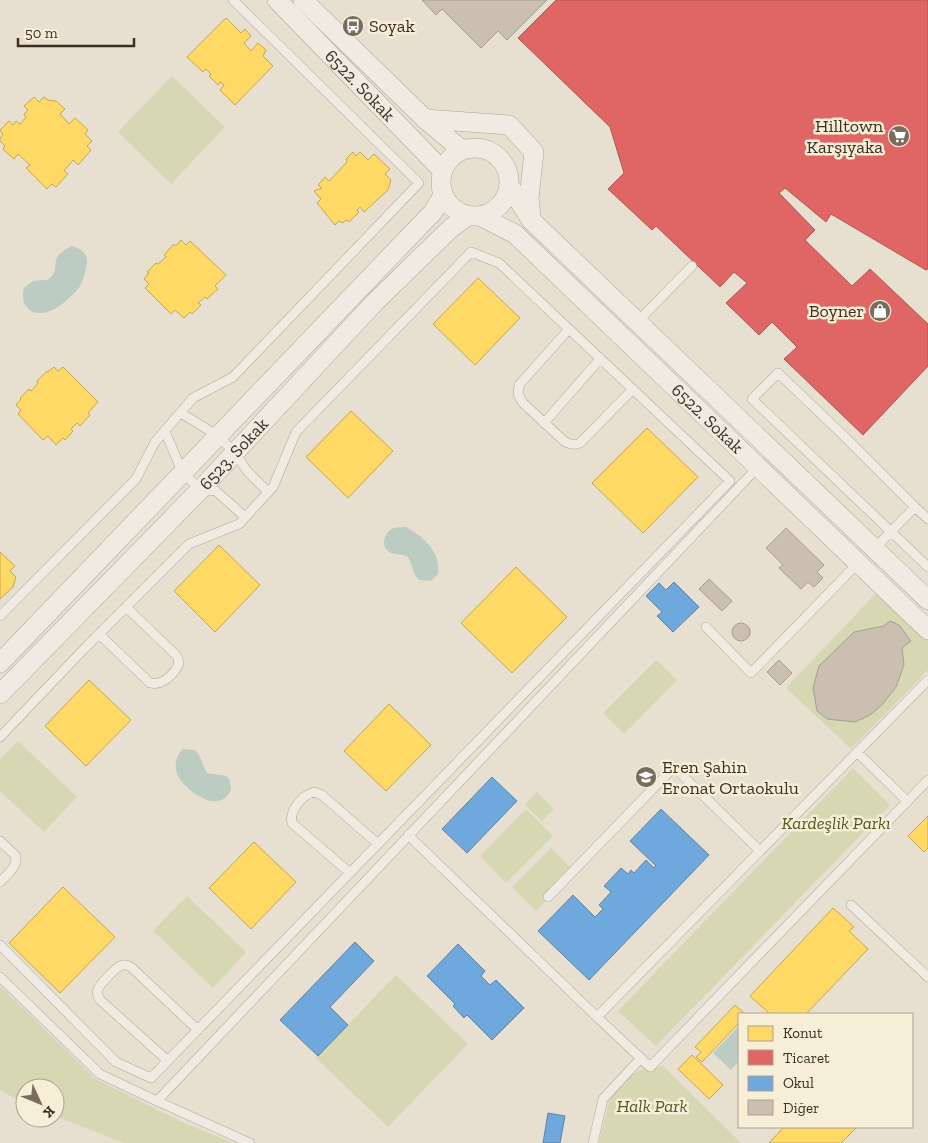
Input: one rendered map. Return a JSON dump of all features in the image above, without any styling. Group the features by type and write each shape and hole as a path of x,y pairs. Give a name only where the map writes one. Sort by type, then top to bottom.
{"street":[{"name":"6522. Sokak","path":"277,0 442,170"},
{"name":"6522. Sokak","path":"303,0 425,120 462,150"},
{"path":"425,120 509,126 534,152 529,198 531,220"},
{"path":"482,148 491,152 499,157 509,174 509,184 503,202 489,213 474,216 453,208 443,196 441,187 442,170 454,154 462,150 482,148"},
{"name":"6522. Sokak","path":"509,184 531,220 928,600"},
{"name":"6523. Sokak","path":"0,663 433,212 443,196"},
{"name":"6522. Sokak","path":"474,216 515,234 928,630"},
{"name":"6523. Sokak","path":"0,694 201,489 375,302 446,232 474,216"}],"lane":[{"path":"0,616 136,479 155,442 193,398 233,376 420,183 233,0"},
{"path":"0,737 189,544 239,524 245,518 273,487 296,432 471,252 499,263 730,481 152,1078 116,1062 0,945"},
{"path":"638,322 692,266"},
{"path":"569,329 519,385 519,399 544,423 568,444 580,443 633,389"},
{"path":"544,423 600,359"},
{"path":"928,519 843,434 778,373 752,399 928,567"},
{"path":"180,413 218,436 235,453 247,471 268,492"},
{"path":"165,431 183,474 201,489 216,492 245,518"},
{"path":"157,1101 758,467"},
{"path":"874,548 915,507"},
{"path":"706,627 751,672 858,563"},
{"path":"99,634 150,683 161,683 176,669 179,663 177,656 126,607"},
{"path":"597,1017 928,680"},
{"path":"857,752 907,801"},
{"path":"548,897 674,767 760,851"},
{"path":"408,836 650,1067 928,780"},
{"path":"350,873 292,823 292,811 306,796 314,792 322,795 378,844"},
{"path":"0,841 16,856 13,868 0,882"},
{"path":"851,905 928,977"},
{"path":"168,1061 99,999 98,987 119,967 127,965 198,1030"},
{"path":"0,978 100,1074 250,1143"},
{"path":"593,1143 603,1099 641,1058"}],"green space":[{"path":"172,76 225,127 171,184 118,132"},
{"path":"879,590 928,637 928,670 851,749 786,688"},
{"path":"656,660 677,680 624,734 603,713"},
{"path":"18,741 77,797 44,832 0,791 0,759"},
{"name":"Kardeşlik Parkı","path":"853,768 890,805 656,1046 618,1011"},
{"path":"537,792 554,809 542,821 525,805"},
{"path":"526,809 553,836 506,883 480,856"},
{"path":"551,848 575,872 536,911 512,887"},
{"path":"187,896 246,952 213,988 153,931"},
{"path":"396,975 468,1044 388,1127 316,1058"},
{"path":"0,986 96,1079 184,1123 234,1143 124,1143 65,1120 65,1078 15,1078 15,1098 0,1090"},
{"name":"Halk Park","path":"663,1066 741,1143 599,1143 610,1098 631,1075 643,1069"}],"shaded area":[{"path":"72,246 82,251 87,260 80,287 58,307 44,313 33,312 24,301 24,288 36,280 50,278 55,270 59,254"},
{"path":"406,527 425,540 434,552 437,559 438,574 431,581 419,580 407,556 392,553 384,545 388,532 394,528"},
{"path":"183,749 195,750 207,773 224,775 228,778 231,788 226,797 220,801 206,800 191,791 180,780 176,764 177,757"},
{"path":"738,1028 738,1062 731,1070 713,1053"}],"building: Konut":[{"path":"226,18 241,33 245,29 251,36 244,43 251,51 258,43 266,50 263,56 273,66 235,105 220,90 224,85 220,82 218,85 209,76 211,74 206,69 203,72 187,57"},
{"path":"34,97 39,102 44,97 48,100 56,101 65,109 60,114 69,124 75,118 88,130 85,134 92,141 87,146 91,150 78,165 73,160 64,171 68,174 56,187 52,184 47,189 26,168 30,165 18,154 14,159 3,149 5,146 0,141 3,135 0,130 9,121 13,125 16,121 20,124 26,117 24,114 28,110 24,106"},
{"path":"353,152 356,156 360,152 368,160 374,154 390,169 385,174 391,180 388,190 364,212 360,207 357,210 359,212 349,222 346,220 343,223 339,221 335,225 317,203 321,199 314,191 322,188 318,185 325,177 329,181 347,162 346,159"},
{"path":"181,240 186,245 190,241 226,275 215,286 218,289 207,299 205,297 198,303 201,305 192,314 190,312 184,318 175,310 171,314 145,288 149,284 144,279 149,273 147,272 166,257 164,255 173,245 177,245"},
{"path":"478,278 520,318 475,365 433,324"},
{"path":"54,367 58,371 63,367 98,402 80,426 77,423 65,440 63,438 56,445 48,436 43,440 18,414 21,410 16,405 20,398 29,389 31,391 46,372"},
{"path":"351,411 393,451 348,498 306,457"},
{"path":"647,428 698,477 643,533 592,483"},
{"path":"219,545 260,585 215,632 174,591"},
{"path":"0,552 15,566 10,571 16,577 13,587 0,599"},
{"path":"516,567 567,617 512,673 461,623"},
{"path":"89,680 131,720 86,766 45,726"},
{"path":"389,704 431,745 386,791 344,751"},
{"path":"928,816 928,848 924,852 908,836"},
{"path":"254,842 296,882 251,929 209,888"},
{"path":"63,887 115,937 60,993 9,943"},
{"path":"833,908 854,927 849,931 868,949 807,1013 769,1013 750,996"},
{"path":"735,1005 744,1013 738,1013 738,1024 702,1062 696,1057 701,1052 695,1047"},
{"path":"692,1055 723,1085 709,1099 678,1069"},
{"path":"783,1128 856,1128 841,1143 769,1143"}],"building: Ticaret":[{"path":"556,0 928,0 928,269 926,270 831,214 826,222 785,188 779,193 815,230 805,240 852,286 870,269 928,324 928,366 863,435 784,359 797,347 772,322 759,335 726,303 747,283 734,272 720,287 656,226 652,230 608,189 624,173 610,127 518,38"}],"building: Okul":[{"path":"674,582 699,607 673,632 657,616 662,612 646,596 659,583 666,590"},
{"path":"492,777 517,801 467,853 442,829"},
{"name":"Eren Şahin Eronat Ortaokulu","path":"661,809 709,855 589,980 538,931 573,895 595,917 603,909 599,905 611,892 604,886 621,868 628,874 631,870 634,873 646,860 654,868 656,866 630,841"},
{"path":"355,942 374,961 330,1007 348,1025 318,1056 280,1020"},
{"path":"458,944 485,971 481,976 490,985 496,980 524,1008 492,1040 467,1015 464,1018 453,1006 455,1004 427,976"},
{"path":"548,1113 565,1116 560,1143 543,1143"}],"building: Diğer":[{"path":"422,0 547,0 507,40 498,31 481,48 442,9 436,15"},
{"path":"786,528 824,565 817,572 823,578 814,587 808,582 801,589 779,568 783,565 766,548"},
{"path":"709,579 732,601 722,611 699,589"},
{"path":"890,621 899,625 911,641 902,648 904,665 896,687 882,705 870,715 855,722 827,719 817,711 813,688 819,666 854,632 884,626"},
{"path":"741,623 747,626 750,632 747,638 741,641 735,638 732,632 735,626"},
{"path":"779,660 792,673 780,685 767,672"}],"place":[{"name":"Soyak","path":"353,26"},
{"name":"Hilltown Karşıyaka","path":"899,136"},
{"name":"Boyner","path":"880,311"},
{"name":"Eren Şahin Eronat Ortaokulu","path":"646,777"}]}
